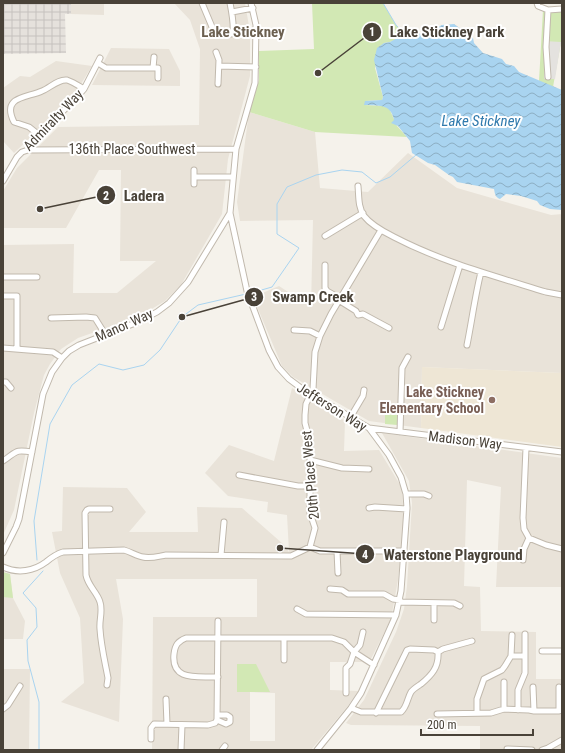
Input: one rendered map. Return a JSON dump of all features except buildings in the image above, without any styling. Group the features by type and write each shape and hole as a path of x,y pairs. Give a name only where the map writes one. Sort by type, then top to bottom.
{"street":[{"path":"202,3 215,34 231,34 234,30 230,3"},
{"path":"537,3 541,8 548,10 562,9"},
{"path":"232,12 252,6"},
{"name":"Manor Way","path":"3,553 19,519 43,394 52,372 69,351 79,345 138,322 157,312 169,303 188,282 230,213 236,149 255,83 256,25 252,6"},
{"path":"548,10 546,47 548,77"},
{"path":"216,52 219,60 218,84"},
{"path":"154,57 153,68 158,68 158,78"},
{"name":"Admiralty Way","path":"3,181 17,157 22,152 28,150 39,135 78,98 99,60 106,68 153,68"},
{"path":"219,66 256,67"},
{"path":"39,135 29,127 14,122 10,111 11,105 19,98 43,91 60,81 67,80 84,89"},
{"name":"136th Place Southwest","path":"28,150 236,149"},
{"path":"194,170 194,184"},
{"path":"194,177 233,177"},
{"path":"358,186 360,207 365,217 381,230 440,259 546,292 562,295"},
{"name":"Jefferson Way","path":"230,213 250,302 269,350 278,367 289,379 310,394 368,428 377,438 396,467 401,477 406,494 407,509 404,553 400,601 396,615 361,692 351,708 316,750"},
{"path":"325,236 363,213"},
{"name":"20th Place West","path":"310,547 315,528 310,513 310,442 305,423 305,415 306,404 313,389 315,352 320,336 381,230"},
{"path":"325,265 325,288 327,291 356,311 358,315 363,314 389,328"},
{"path":"441,327 460,265"},
{"path":"467,345 481,272"},
{"path":"3,277 37,277"},
{"path":"3,296 17,296 17,348"},
{"path":"51,318 96,318 105,334"},
{"path":"294,330 310,331 320,336"},
{"path":"3,348 53,352 62,358"},
{"path":"400,432 402,368 408,357"},
{"path":"3,382 6,382 11,388"},
{"path":"350,418 364,390"},
{"name":"Madison Way","path":"368,428 562,452"},
{"path":"526,448 526,474 522,518 524,529 529,538 546,545 562,549"},
{"path":"3,460 14,452 32,452"},
{"path":"310,460 342,468 369,469"},
{"path":"239,475 298,486 309,486"},
{"path":"406,494 424,494 429,496"},
{"path":"369,508 407,509"},
{"path":"107,685 108,678 99,621 101,610 100,601 88,582 86,575 85,551 86,512 90,509 110,509"},
{"path":"221,555 224,522"},
{"path":"523,560 524,549 529,538"},
{"path":"3,567 27,571 36,569 55,554 85,551 124,550 144,558 154,558 166,555 291,556 310,547 320,551 427,555"},
{"path":"337,551 338,573"},
{"path":"330,589 342,590 348,594 384,594 400,601 454,603 460,606"},
{"path":"434,602 434,620"},
{"path":"297,609 306,614 396,615"},
{"path":"151,739 152,726 154,724 208,725 217,719 218,621"},
{"path":"346,693 346,668 350,664 354,652 360,645 363,632"},
{"path":"518,710 518,690 525,673 525,634"},
{"path":"477,713 477,698 484,679 502,670 511,656 512,635"},
{"path":"218,677 186,676 180,673 175,668 174,656 179,641 186,638 332,638 344,642 354,652 374,665"},
{"path":"284,638 284,660"},
{"path":"438,652 443,649 472,641"},
{"path":"376,713 407,650 434,650 438,652"},
{"path":"542,651 562,651"},
{"path":"351,708 361,712 376,713 398,713 403,711 411,692 432,674 439,660 438,652"},
{"path":"511,656 525,656"},
{"path":"504,682 504,709"},
{"path":"3,709 8,705 20,686"},
{"path":"533,686 534,712"},
{"path":"437,714 491,713 504,709 529,710 534,712 561,710 559,686"},
{"path":"166,699 166,724"},
{"path":"181,750 182,725"},
{"path":"542,750 548,749 562,740"},
{"path":"507,749 532,750"}],"shaded area":[{"path":"3,3 71,3 71,14 65,14 66,53 3,54"},
{"path":"71,3 104,3 104,15 71,14"},
{"path":"174,3 245,3 250,32 250,76 228,159 222,214 181,285 165,301 140,316 78,338 61,349 50,364 44,375 34,413 14,510 3,535 3,245 74,244 73,293 117,293 156,261 120,261 121,170 99,170 66,228 3,228 3,191 17,168 58,127 199,125 200,49 190,20"},
{"path":"544,41 561,42 555,79 544,79"},
{"path":"111,48 169,49 180,71 180,86 92,85"},
{"path":"56,61 92,66 73,97 14,153 3,141 3,88 20,76 30,77"},
{"path":"249,112 315,132 320,188 368,192 408,153 457,188 551,215 562,214 562,373 422,367 421,428 369,421 293,377 282,366 253,297 279,286 311,307 313,220 240,221 237,202"},
{"name":"Lake Stickney Elementary School","path":"422,367 562,373 562,447 421,428"},
{"path":"292,388 345,421 344,451 379,450 402,488 403,533 398,580 391,619 368,665 362,662 330,662 330,690 359,691 311,750 152,750 153,617 257,617 257,579 116,579 123,619 119,722 61,702 84,683 80,618 60,573 52,532 62,531 63,487 127,488 146,512 129,532 198,532 197,507 242,508 283,544 289,552 287,515 267,512 268,502 228,496 205,473 229,445 274,461","holes":["250,692 275,693 275,741 250,741"]},
{"path":"382,433 562,458 562,587 496,587 501,487 467,480 464,586 480,587 481,631 536,632 536,679 562,679 562,750 480,750 480,726 351,725 346,723 364,700 396,632 404,609 407,586 412,503 409,481"},
{"path":"3,572 10,574 13,598 25,621 23,639 3,639"},
{"path":"3,669 30,669 29,750 3,750"}],"green space":[{"path":"312,3 383,3 396,25 406,35 384,43 375,68 383,97 382,100 365,101 365,105 383,106 389,108 397,126 407,137 315,132 249,112 259,80 259,51 314,49"},
{"path":"543,10 562,11 561,42 553,87 539,81"},
{"path":"385,409 398,409 398,425 385,424"},
{"path":"3,572 10,574 13,598 3,597"},
{"path":"237,664 256,664 270,692 237,692"}],"water":[{"name":"Lake Stickney","path":"454,24 473,38 474,43 483,53 502,59 506,64 514,66 519,72 562,90 562,210 550,209 540,205 537,201 521,196 506,194 500,199 496,196 494,189 457,182 453,177 435,165 428,163 412,153 410,141 398,126 391,123 394,120 387,108 383,106 364,105 365,101 382,100 383,97 374,60 377,48 384,43 390,42 401,36 413,35 433,30 442,25"}],"waterway":[{"path":"383,3 396,25 406,35"},
{"path":"251,293 272,287 299,248 277,234 277,204 287,187 316,175 342,170 362,172 376,183 390,177 416,155"},
{"path":"37,560 34,521 50,424 72,385 99,364 123,370 144,365 160,350 182,317 198,305 246,294"},
{"path":"39,750 39,702 28,661 27,640 37,627 36,608 23,593 43,571"}],"place":[{"name":"Lake Stickney Park","path":"318,73"},
{"name":"Ladera","path":"40,209"},
{"name":"Swamp Creek","path":"182,317"},
{"name":"Lake Stickney Elementary School","path":"492,400"},
{"name":"Waterstone Playground","path":"280,548"}],"district":[{"name":"Lake Stickney","path":"243,32"}]}
